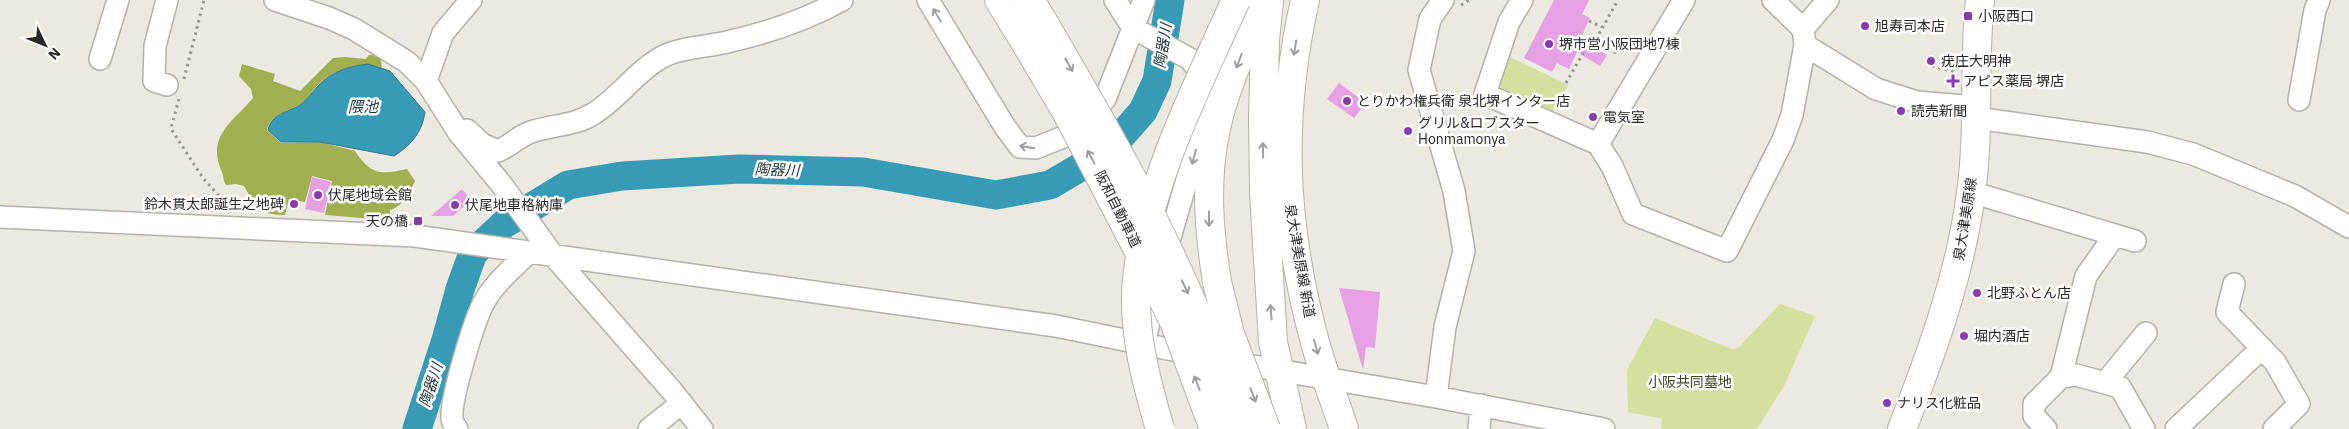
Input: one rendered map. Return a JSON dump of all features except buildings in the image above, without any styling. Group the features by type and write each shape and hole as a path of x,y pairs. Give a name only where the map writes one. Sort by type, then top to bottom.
{"main road":[{"name":"阪和自動車道","path":"999,0 1033,30 1092,106 1161,236 1196,312 1241,429"},
{"name":"阪和自動車道","path":"1030,0 1033,30 1072,121 1175,324 1214,429"},
{"path":"1160,429 1142,359 1137,316 1137,280 1144,238 1154,198 1174,141 1236,0"},
{"path":"1264,0 1230,84 1215,133 1209,190 1209,232 1217,282 1230,334 1266,429"},
{"name":"泉大津美原線 新道","path":"1269,0 1264,80 1264,193 1274,342 1292,429"},
{"name":"泉大津美原線 新道","path":"1305,0 1294,47 1286,127 1289,210 1302,288 1326,377 1344,429"},
{"name":"泉大津美原線","path":"1902,429 1932,350 1957,269 1971,192 1980,0"}],"street":[{"path":"100,59 118,0"},
{"path":"167,0 155,46 154,81 177,86"},
{"path":"275,0 329,18 354,29 407,62 426,81 459,133 502,185 552,254 682,403 702,429"},
{"path":"426,81 443,33 470,0"},
{"path":"442,106 453,111 465,128 482,144 498,151 506,148 530,132 567,124 592,115 610,102 631,80 664,56 760,35 842,0"},
{"path":"928,0 1005,127 1020,147 1036,148 1068,135 1105,99 1144,0"},
{"path":"1115,0 1132,28 1190,59 1213,90 1162,265 1144,345"},
{"path":"1436,397 1445,327 1464,251 1454,191 1419,70 1430,19 1443,0"},
{"path":"1522,0 1509,22 1485,94 1598,144 1612,166 1632,214 1727,251 1784,140 1792,115 1804,37 1828,0"},
{"path":"1598,144 1684,0"},
{"path":"1773,0 1804,37 1876,88 1917,102 2147,142 2193,154 2295,196 2349,227"},
{"path":"2299,100 2314,10 2319,0"},
{"path":"1971,192 2125,238 2086,276 2061,377 2034,404 2034,416 2046,429"},
{"path":"0,217 415,236 443,239 1056,326 1144,345 1481,405 1545,423 1596,428"},
{"path":"454,427 452,419 454,402 471,332 483,303 520,251"},
{"path":"2234,284 2227,312 2275,362 2299,404 2274,429"},
{"path":"2105,383 2146,333"},
{"path":"2176,429 2262,348"},
{"path":"2061,377 2076,375 2120,388 2144,429"},
{"path":"649,429 682,403"},
{"path":"1479,429 1481,405"}],"path":[{"path":"204,0 177,86 172,128 203,178 220,196 218,227"},
{"path":"1566,83 1589,43 1594,41 1618,0"},
{"path":"1589,21 1602,27"},
{"path":"1594,41 1616,53"},
{"path":"1931,61 1930,65 1964,76"}],"green space":[{"path":"369,55 376,55 381,60 382,69 357,66 332,74 318,85 302,103 275,117 267,130 281,143 320,142 355,151 366,165 377,171 390,172 407,169 415,181 402,202 390,210 390,216 386,220 325,215 332,181 312,176 305,202 289,199 285,215 269,213 260,209 244,186 236,184 226,185 218,158 217,147 224,130 253,98 251,89 239,76 242,64 275,74 273,81 300,91 333,58 366,59"},
{"path":"1508,56 1568,85 1552,113 1505,92 1498,83"},
{"name":"小阪共同墓地","path":"1780,304 1815,316 1784,386 1757,429 1661,429 1662,419 1628,412 1627,370 1655,318 1732,349 1738,348"}],"water":[{"name":"隈池","path":"368,64 390,71 425,112 424,119 415,138 394,156 320,142 281,142 268,130 276,117 300,105 330,76 348,68"}],"waterway":[{"name":"陶器川","path":"417,429 473,253 504,224 568,185 622,176 739,169 863,172 996,195 1050,185 1084,165 1122,135 1143,111 1157,81 1170,0"}],"place":[{"name":"小阪西口","path":"1968,16"},
{"name":"旭寿司本店","path":"1865,26"},
{"name":"堺市営小阪団地7棟","path":"1549,44"},
{"name":"疣庄大明神","path":"1931,61"},
{"name":"アピス薬局 堺店","path":"1953,81"},
{"name":"とりかわ権兵衛 泉北堺インター店","path":"1347,101"},
{"name":"読売新聞","path":"1901,111"},
{"name":"電気室","path":"1593,117"},
{"name":"グリル&ロブスター Honmamonya","path":"1408,131"},
{"name":"伏尾地域会館","path":"318,195"},
{"name":"鈴木貫太郎誕生之地碑","path":"294,204"},
{"name":"伏尾地車格納庫","path":"455,205"},
{"name":"天の橋","path":"418,221"},
{"name":"北野ふとん店","path":"1977,293"},
{"name":"堀内酒店","path":"1964,336"},
{"name":"ナリス化粧品","path":"1887,403"}]}
